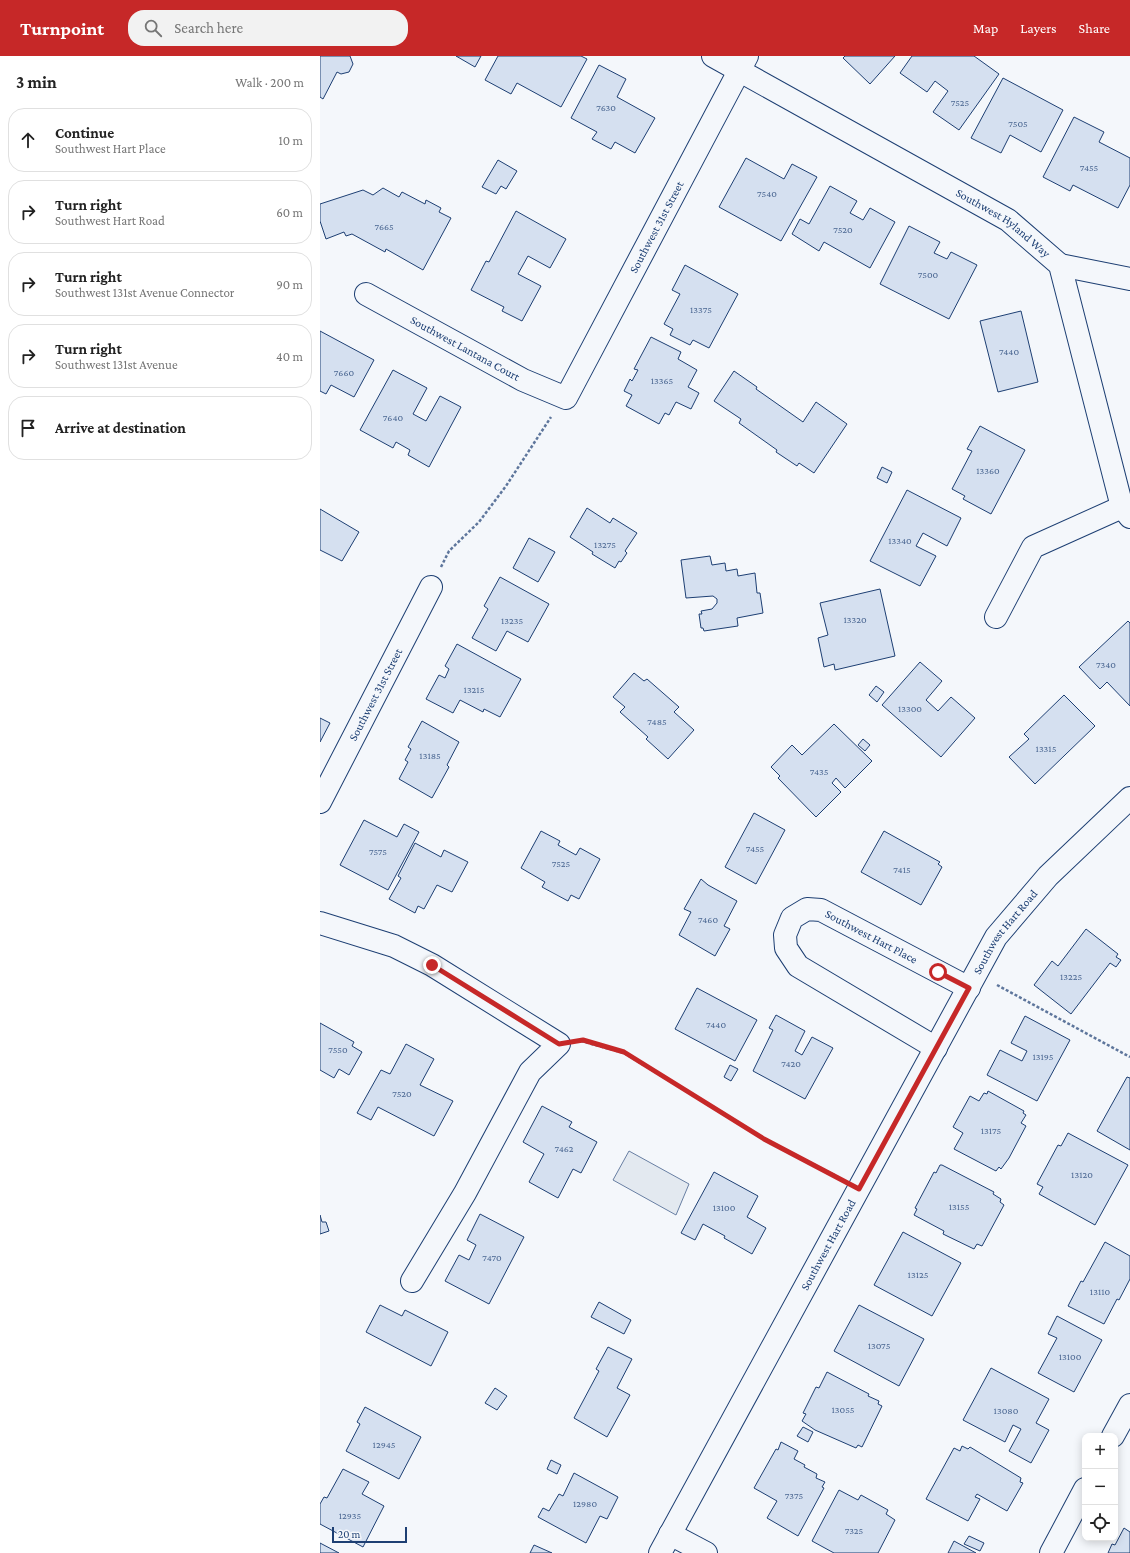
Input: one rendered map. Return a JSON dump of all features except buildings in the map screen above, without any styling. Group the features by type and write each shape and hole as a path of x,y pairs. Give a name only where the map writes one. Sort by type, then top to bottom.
{"street":[{"name":"Southwest Hyland Way","path":"713,56 743,63 1008,220 1060,265 1126,512"},
{"name":"Southwest 31st Street","path":"566,398 743,63"},
{"path":"1060,265 1130,279"},
{"name":"Southwest Lantana Court","path":"366,294 523,380 566,398"},
{"path":"996,617 1033,547 1126,512"},
{"name":"Southwest 31st Street","path":"320,802 431,587"},
{"name":"Southwest Hart Road","path":"660,1553 996,937 1048,876 1130,798"},
{"name":"Southwest Hart Place","path":"936,1048 798,966 786,948 784,935 792,918 807,909 821,910 973,980"},
{"path":"320,923 394,946 432,965 559,1044 530,1072 465,1193 412,1281"},
{"path":"1115,1433 1130,1405"},
{"path":"1051,1553 1082,1495"},
{"path":"670,1534 706,1553"}],"path":[{"path":"431,587 448,552 478,522 506,486 566,398"},
{"path":"973,980 1076,1028 1130,1057"},
{"path":"559,1044 583,1040 624,1052 764,1139 859,1189"}],"shaded area":[{"path":"629,1151 689,1184 676,1215 613,1180"}],"route":[{"path":"432,965 559,1044 583,1040 624,1052 764,1139 859,1189 969,988 938,972"}]}
